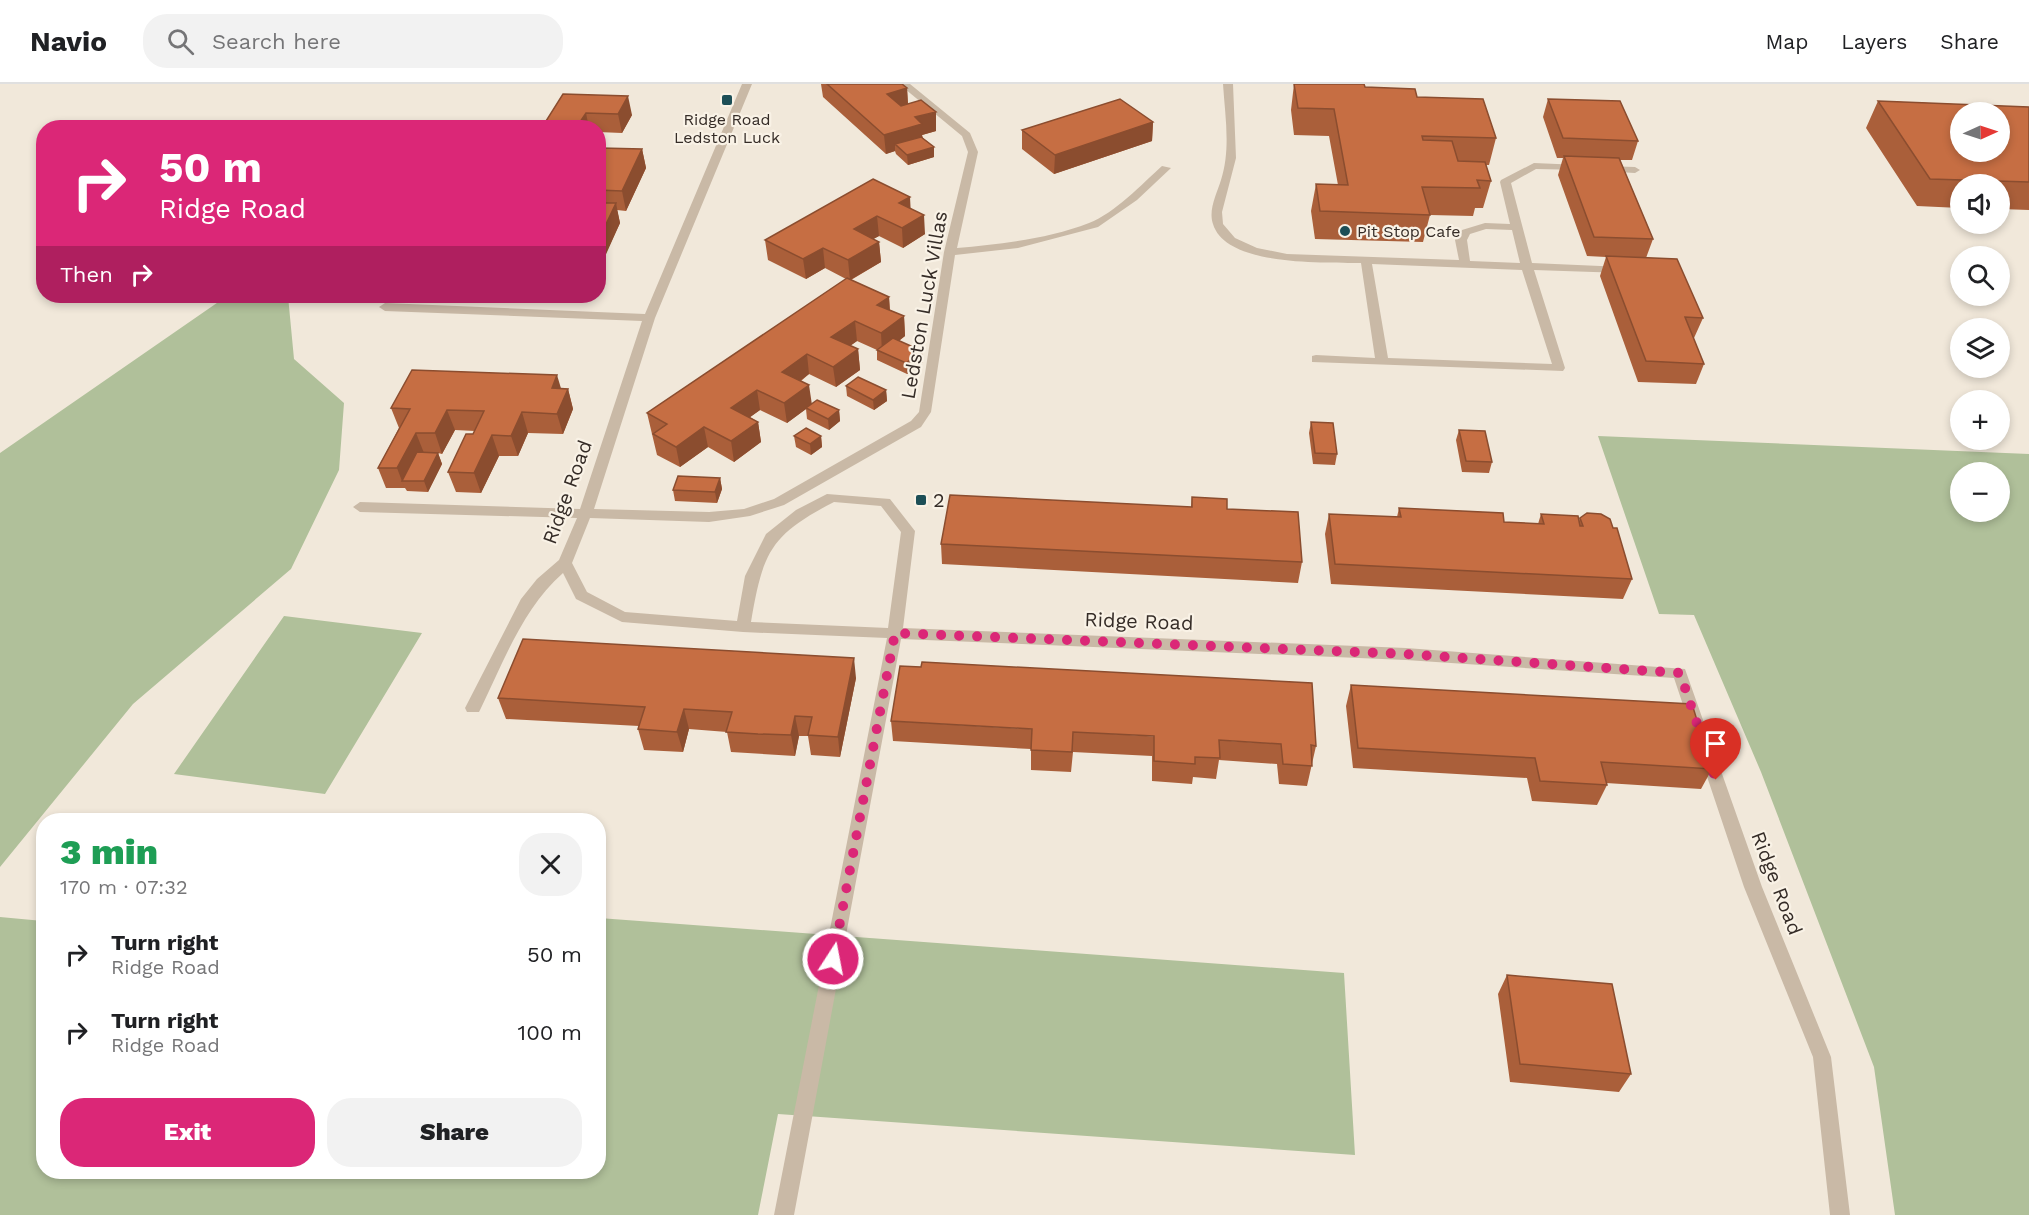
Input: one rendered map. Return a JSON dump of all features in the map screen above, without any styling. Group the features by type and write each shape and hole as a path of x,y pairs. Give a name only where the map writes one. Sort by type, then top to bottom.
{"street":[{"name":"Ridge Road","path":"747,84 649,318 586,512 565,563 581,595 622,617 743,627 1406,654 1680,673 1753,887 1822,1057 1840,1215"},
{"name":"Ledston Luck Villas","path":"360,507 709,517 745,513 778,502 916,424 925,412 950,252 973,152 966,135 904,84"},
{"path":"1228,84 1231,156 1227,183 1217,212 1218,224 1227,236 1242,248 1262,254 1634,271"},
{"path":"1316,359 1559,368 1527,266 1505,182 1534,166 1635,170"},
{"path":"950,252 1018,244 1094,225 1133,198 1166,168"},
{"path":"1465,263 1461,240 1466,232 1485,226 1516,227"},
{"path":"1366,260 1382,361"},
{"path":"385,307 649,318"},
{"path":"743,627 752,576 771,537 801,513 832,497 885,502 908,531 895,633 784,1215"},
{"path":"473,708 526,603 542,583 565,563"}],"green space":[{"path":"217,303 289,303 294,359 344,403 339,470 291,569 133,704 44,813 36,813 36,823 0,867 0,453"},
{"path":"1598,436 2029,454 2029,1215 1895,1215 1874,1067 1761,772 1694,615 1659,614"},
{"path":"284,616 422,633 325,794 174,774"},
{"path":"0,917 36,920 36,1179 606,1179 606,919 1344,973 1355,1155 778,1114 758,1215 0,1215"}],"building":[{"path":"827,84 902,84 907,88 887,94 901,106 921,100 936,112 915,117 922,124 884,135"},
{"path":"1294,84 1364,84 1365,87 1415,89 1417,97 1483,99 1496,138 1422,136 1423,140 1452,141 1458,161 1485,162 1491,181 1477,180 1480,188 1422,187 1430,215 1320,211 1316,184 1348,185 1334,109 1298,108"},
{"path":"563,94 628,96 618,114 586,113 581,120 547,120"},
{"path":"1120,99 1153,122 1055,155 1022,130"},
{"path":"1548,99 1620,101 1638,141 1563,138"},
{"path":"1878,101 1950,104 1950,162 2010,162 2010,106 2029,107 2029,182 2010,181 2010,174 1950,174 1950,180 1930,179"},
{"path":"921,137 934,147 907,155 895,144"},
{"path":"606,148 642,149 622,191 606,190"},
{"path":"1564,156 1619,158 1653,239 1594,237"},
{"path":"873,179 910,197 899,203 924,215 902,228 877,216 854,229 879,242 848,260 823,248 803,259 765,240"},
{"path":"606,203 616,203 606,224"},
{"path":"1606,256 1677,259 1703,318 1685,317 1704,364 1646,361"},
{"path":"847,278 889,297 877,305 904,316 881,333 855,321 831,337 858,349 833,367 807,354 782,372 809,385 784,403 757,390 731,408 758,422 731,441 704,427 676,447 653,434 667,424 647,413"},
{"path":"893,338 922,351 906,363 877,350"},
{"path":"412,370 557,375 552,388 568,389 557,414 522,412 511,436 492,435 474,473 448,472 466,434 473,434 484,411 447,410 435,433 416,433 397,468 378,468 410,409 391,408"},
{"path":"858,377 886,390 873,400 846,386"},
{"path":"817,400 839,410 828,419 806,408"},
{"path":"1311,422 1333,423 1337,454 1315,453"},
{"path":"806,428 821,436 810,444 794,436"},
{"path":"1459,430 1485,431 1492,462 1466,461"},
{"path":"417,452 438,453 424,481 402,481"},
{"path":"678,476 720,478 715,492 673,490"},
{"path":"950,495 1192,507 1192,497 1227,499 1227,509 1298,512 1302,562 941,544"},
{"path":"1399,508 1503,513 1504,522 1544,524 1541,514 1578,516 1580,526 1583,526 1580,518 1587,513 1601,514 1610,519 1613,528 1617,528 1632,579 1335,564 1329,514 1401,517"},
{"path":"523,639 854,658 838,737 808,735 812,717 795,716 791,735 726,732 732,712 684,709 677,732 638,729 645,707 498,698"},
{"path":"922,662 1312,683 1316,746 1311,745 1312,766 1283,764 1281,744 1219,740 1220,758 1195,757 1195,764 1154,761 1154,736 1073,732 1072,752 1031,750 1032,729 891,721 900,666 921,667"},
{"path":"1351,685 1692,704 1712,769 1601,762 1607,785 1540,781 1535,758 1358,748"},
{"path":"1507,975 1612,984 1631,1074 1520,1064"}],"place":[{"name":"Ridge Road Ledston Luck","path":"727,100"},
{"name":"Pit Stop Cafe","path":"1345,231"},
{"name":"2","path":"921,500"}],"route":[{"path":"833,959 895,633 1406,654 1680,673 1716,780"}]}
